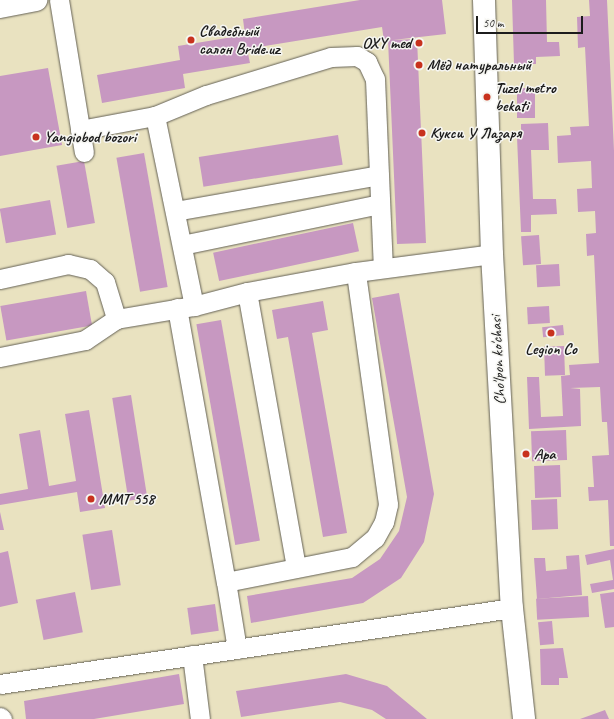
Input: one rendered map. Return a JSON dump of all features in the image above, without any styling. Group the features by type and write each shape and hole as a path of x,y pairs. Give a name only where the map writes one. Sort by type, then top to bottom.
{"main road":[{"path":"0,7 36,0"},
{"name":"Cho'lpon ko'chasi","path":"484,0 492,254 512,608 524,719"}],"street":[{"path":"59,0 84,152"},
{"path":"80,130 155,116 206,95 331,57 357,56 367,62 374,79 383,268"},
{"path":"155,116 182,245 186,307 237,649"},
{"path":"175,211 379,175"},
{"path":"182,245 380,204"},
{"path":"0,357 85,340 116,319 186,307 247,292 356,272 492,254"},
{"path":"0,279 68,264 90,269 105,282 116,319"},
{"path":"226,582 343,560 360,552 375,538 387,513 356,272"},
{"path":"247,292 296,568"},
{"path":"0,684 512,608"},
{"path":"192,655 200,719"}],"building":[{"path":"360,0 442,0 446,34 393,40 417,39 426,243 397,244 388,40 384,41 382,27 247,49 250,63 183,74 185,88 102,103 97,75 180,60 178,46 245,35 243,19"},
{"path":"512,0 546,0 547,42 559,42 560,56 536,57 536,64 514,64"},
{"path":"589,0 607,0 614,151 614,546 610,546 608,500 589,501 588,487 594,487 592,456 609,455 607,422 602,422 600,387 570,388 580,389 581,426 529,429 527,377 539,377 541,417 563,416 561,376 570,375 569,365 599,363 594,255 587,256 586,234 596,233 595,211 578,212 577,189 592,188 591,161 558,163 557,136 571,135 570,127 589,126 585,47 578,48 577,17 590,16"},
{"path":"48,68 62,145 0,156 0,76"},
{"path":"517,88 535,88 535,118 517,118"},
{"path":"548,123 549,150 531,150 533,199 556,199 557,214 531,215 531,232 521,232 517,137 521,136 521,124"},
{"path":"338,135 343,165 203,187 199,157"},
{"path":"144,153 168,287 140,292 116,158"},
{"path":"84,161 95,223 67,228 56,166"},
{"path":"50,200 56,234 6,243 0,209"},
{"path":"353,223 359,251 219,281 213,253"},
{"path":"539,235 541,264 523,265 521,236"},
{"path":"559,264 560,286 537,287 536,265"},
{"path":"86,291 92,325 6,341 0,306"},
{"path":"399,293 434,494 424,542 401,578 363,603 251,623 247,596 352,578 380,559 399,531 407,497 372,298"},
{"path":"323,301 328,330 312,333 347,533 323,537 288,337 277,339 272,310"},
{"path":"549,306 550,323 528,324 527,307"},
{"path":"221,320 260,541 235,545 196,324"},
{"path":"563,325 564,335 543,337 542,327"},
{"path":"564,346 565,375 545,376 544,347"},
{"path":"131,395 147,498 129,501 112,398"},
{"path":"89,410 105,508 80,512 77,492 0,505 0,494 28,489 19,434 40,430 49,486 76,481 65,414"},
{"path":"566,430 567,460 532,461 531,431"},
{"path":"560,465 561,497 535,498 534,466"},
{"path":"557,499 558,529 532,530 531,500"},
{"path":"0,512 4,530 0,530"},
{"path":"112,530 121,585 91,590 82,535"},
{"path":"614,549 614,589 592,593 590,584 613,580 610,560 587,565 585,555"},
{"path":"8,551 18,603 0,607 0,553"},
{"path":"579,555 582,595 537,599 534,558 545,558 546,571 567,569 566,556"},
{"path":"75,592 83,632 44,640 36,600"},
{"path":"614,592 614,627 605,628 600,594"},
{"path":"588,596 589,617 537,620 536,599"},
{"path":"215,604 219,631 191,635 187,608"},
{"path":"552,621 554,644 540,645 538,622"},
{"path":"563,648 568,678 559,678 559,685 541,685 540,649"},
{"path":"179,674 184,704 94,719 26,719 24,701"},
{"path":"346,674 387,686 427,719 386,719 372,710 340,702 241,717 236,691"},
{"path":"605,710 609,719 580,719"}],"place":[{"name":"Свадебный салон Bride.uz","path":"191,40"},
{"name":"OXY med","path":"419,43"},
{"name":"Мёд натуральный","path":"419,65"},
{"name":"Tuzel metro bekati","path":"487,97"},
{"name":"Кукси У Лазаря","path":"422,133"},
{"name":"Yangiobod bozori","path":"36,137"},
{"name":"Legion Co","path":"551,333"},
{"name":"Ара","path":"526,454"},
{"name":"MMT 558","path":"91,499"}]}
